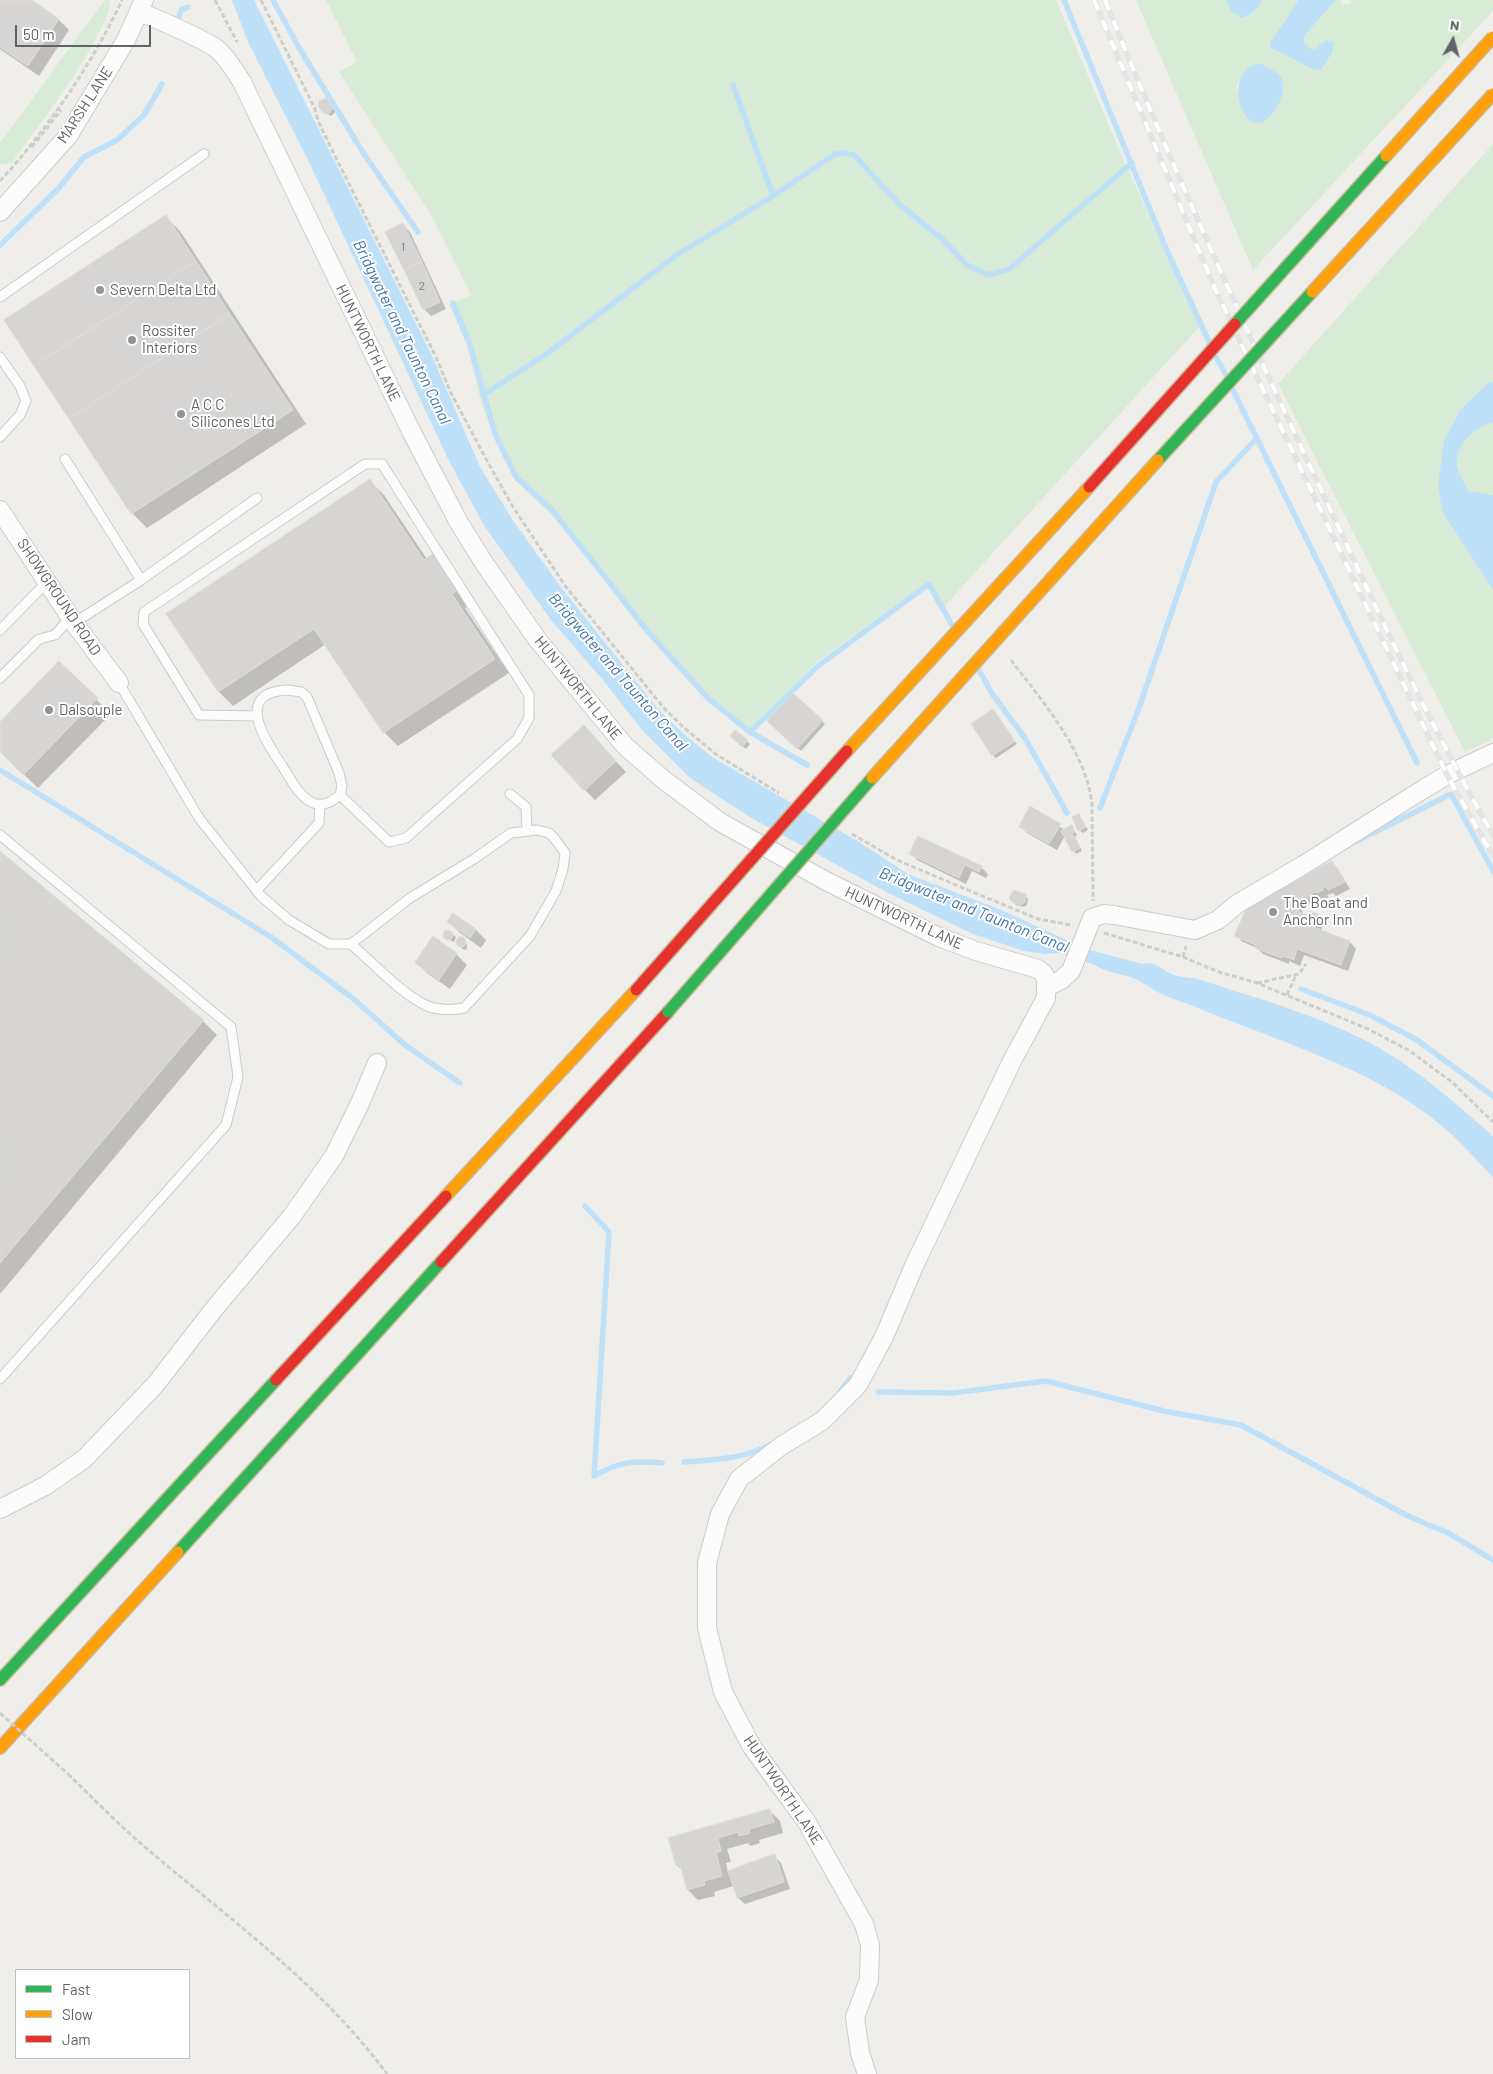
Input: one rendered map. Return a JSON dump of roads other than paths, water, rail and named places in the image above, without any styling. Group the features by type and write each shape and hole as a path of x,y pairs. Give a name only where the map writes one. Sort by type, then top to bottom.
{"highway":[{"path":"0,1680 636,990 814,787 996,590 1493,37"},
{"path":"0,1748 668,1012 1015,617 1493,94"}],"street":[{"name":"MARSH LANE","path":"0,212 68,136 126,40 142,6"},
{"name":"HUNTWORTH LANE","path":"142,6 207,43 227,58 284,165 410,429 458,521 484,563 537,639 625,746 664,780 720,822 826,881 939,937 1038,969 1044,973 1047,986 1046,998 1014,1059 914,1266 884,1337 858,1385 822,1421 781,1446 739,1479 720,1514 707,1563 707,1628 723,1692 752,1747 806,1821 864,1924 870,1945 869,1980 855,2017 860,2053 866,2074"},
{"name":"SHOWGROUND ROAD","path":"0,510 72,621 119,682"},
{"path":"1047,986 1061,980 1071,971 1079,946 1090,923 1104,914 1195,930 1218,920 1237,904 1306,864 1430,785 1493,753"},
{"path":"0,1509 45,1486 84,1459 155,1385 214,1309 292,1216 334,1156 360,1104 377,1063"}],"lane":[{"path":"0,297 204,154"},
{"path":"0,357 20,386 26,401 20,415 0,437"},
{"path":"65,459 141,580"},
{"path":"257,716 199,715 142,624 144,612 366,464 382,464 529,695 529,718 517,739 406,838 389,842 340,796"},
{"path":"0,678 39,639 55,635 72,621 141,580 257,498"},
{"path":"0,630 47,582"},
{"path":"119,682 199,818 257,890 289,920 329,944 352,944 410,898 474,859 511,833 536,830 549,833 565,853 563,869 556,891 530,936 464,1008 452,1010 432,1008 413,998 352,944"},
{"path":"274,691 301,692 308,697 339,773 342,786 340,796 328,804 316,804 303,797 264,739 257,716 258,704 266,695 274,691"},
{"path":"510,794 526,807 527,831"},
{"path":"257,890 319,823 320,804"},
{"path":"0,835 231,1027 238,1077 226,1125 0,1379"}],"water":[{"name":"Bridgwater and Taunton Canal","path":"232,0 254,0 432,356 480,467 514,522 563,590 659,710 686,736 712,757 859,842 908,874 1004,911 1086,949 1142,964 1154,964 1175,975 1195,978 1301,1013 1353,1034 1378,1047 1425,1079 1493,1136 1493,1177 1442,1126 1386,1088 1355,1072 1322,1057 1168,997 1133,978 1059,953 1045,954 1024,951 973,934 888,893 748,816 690,778 643,731 603,680 551,620 485,527 449,461 309,162 248,42"},
{"path":"1226,0 1262,0 1254,11 1241,18 1231,11"},
{"path":"1299,0 1336,0 1304,36 1304,42 1310,49 1315,49 1326,40 1333,42 1332,53 1321,70 1312,69 1271,48 1270,43"},
{"path":"1257,64 1266,66 1278,74 1283,85 1283,92 1278,106 1268,118 1258,123 1251,121 1245,115 1239,96 1241,76 1247,69"},
{"path":"1489,382 1493,382 1493,423 1479,429 1466,440 1461,446 1457,461 1459,472 1468,491 1493,495 1493,590 1443,513 1438,486 1444,441 1460,410"}],"waterway":[{"path":"273,0 298,46 364,154 418,232"},
{"path":"1064,0 1165,246 1209,342"},
{"path":"177,22 181,10 188,7"},
{"path":"0,245 58,189 84,157 117,140 144,115 162,84"},
{"path":"733,85 773,196"},
{"path":"483,395 545,355 678,254 773,196 835,154 854,155 900,205 941,238 967,265 988,275 1009,269 1132,163"},
{"path":"453,303 470,345 495,434 516,477 552,510 650,634 709,699 750,732 807,765"},
{"path":"1216,357 1226,375"},
{"path":"1233,390 1417,763"},
{"path":"1100,808 1139,708 1216,482 1257,438"},
{"path":"750,732 818,666 929,584 952,625"},
{"path":"979,670 993,695 1025,738 1067,813"},
{"path":"0,770 271,937 355,1000 405,1045 460,1083"},
{"path":"1357,841 1451,794 1493,871"},
{"path":"1301,989 1370,1015 1417,1040 1493,1096"},
{"path":"585,1206 609,1232 594,1476 626,1463 662,1463"},
{"path":"840,1392 850,1378"},
{"path":"878,1392 953,1393 1046,1381 1164,1411 1241,1425 1406,1515 1450,1534 1493,1560"},
{"path":"684,1462 740,1456 771,1444"}],"railway":[{"path":"1094,0 1216,291 1447,775 1493,856"},
{"path":"1105,0 1181,181 1288,420 1401,659 1445,748 1493,835"}],"place":[{"name":"Severn Delta Ltd","path":"100,290"},
{"name":"Rossiter Interiors","path":"132,340"},
{"name":"A C C Silicones Ltd","path":"181,414"},
{"name":"Dalsouple","path":"49,710"},
{"name":"The Boat and Anchor Inn","path":"1273,912"}]}
